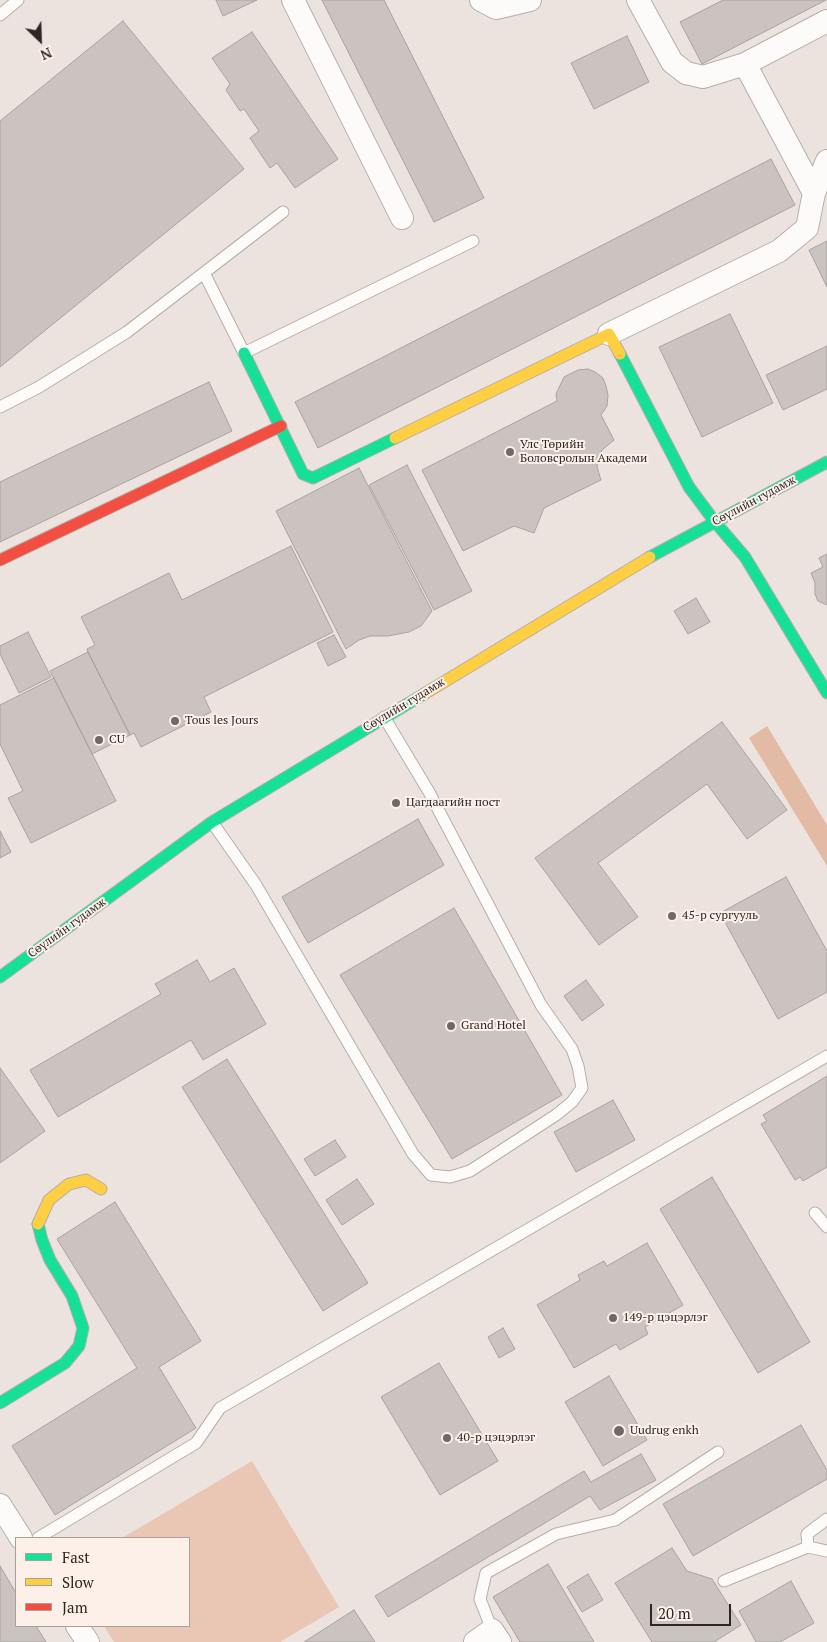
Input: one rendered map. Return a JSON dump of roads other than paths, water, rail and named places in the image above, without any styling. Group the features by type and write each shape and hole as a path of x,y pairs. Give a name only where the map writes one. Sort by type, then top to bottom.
{"street":[{"path":"293,0 402,218"},
{"path":"481,0 496,8 530,0"},
{"path":"638,0 672,62 686,73 703,77 745,64 827,21"},
{"path":"745,64 814,193"},
{"path":"244,353 303,474 314,478 779,251 807,228 814,193 827,161"},
{"path":"609,334 689,487 715,522 745,557 827,692"},
{"path":"0,560 281,426"},
{"name":"Сөүлийн гудамж","path":"0,977 212,822 668,546 827,462"},
{"path":"0,1403 65,1363 79,1346 84,1328 72,1296 50,1260 42,1240 38,1222 50,1200 69,1184 86,1180 102,1189"},
{"path":"0,1505 20,1537"},
{"path":"78,1627 88,1642"}],"lane":[{"path":"0,15 18,0"},
{"path":"0,408 127,332 284,212"},
{"path":"204,273 244,353 473,241"},
{"path":"212,822 256,885 413,1154 431,1175 450,1177 470,1170 556,1115 572,1102 582,1088 578,1066 572,1049 541,1005 429,792 384,717"},
{"path":"40,1537 196,1443 220,1408 827,1056"},
{"path":"816,1213 827,1227"},
{"path":"489,1638 480,1599 486,1573 556,1534 615,1520 718,1452"},
{"path":"808,1547 808,1534 827,1519"},
{"path":"724,1581 808,1547 827,1551"}],"place":[{"name":"Улс Төрийн Боловсролын Академи","path":"510,452"},
{"name":"Tous les Jours","path":"175,721"},
{"name":"CU","path":"99,740"},
{"name":"Цагдаагийн пост","path":"396,803"},
{"name":"45-р сургууль","path":"672,916"},
{"name":"Grand Hotel","path":"451,1026"},
{"name":"149-р цэцэрлэг","path":"613,1318"},
{"name":"Uudrug enkh","path":"619,1431"},
{"name":"40-р цэцэрлэг","path":"447,1438"}]}
